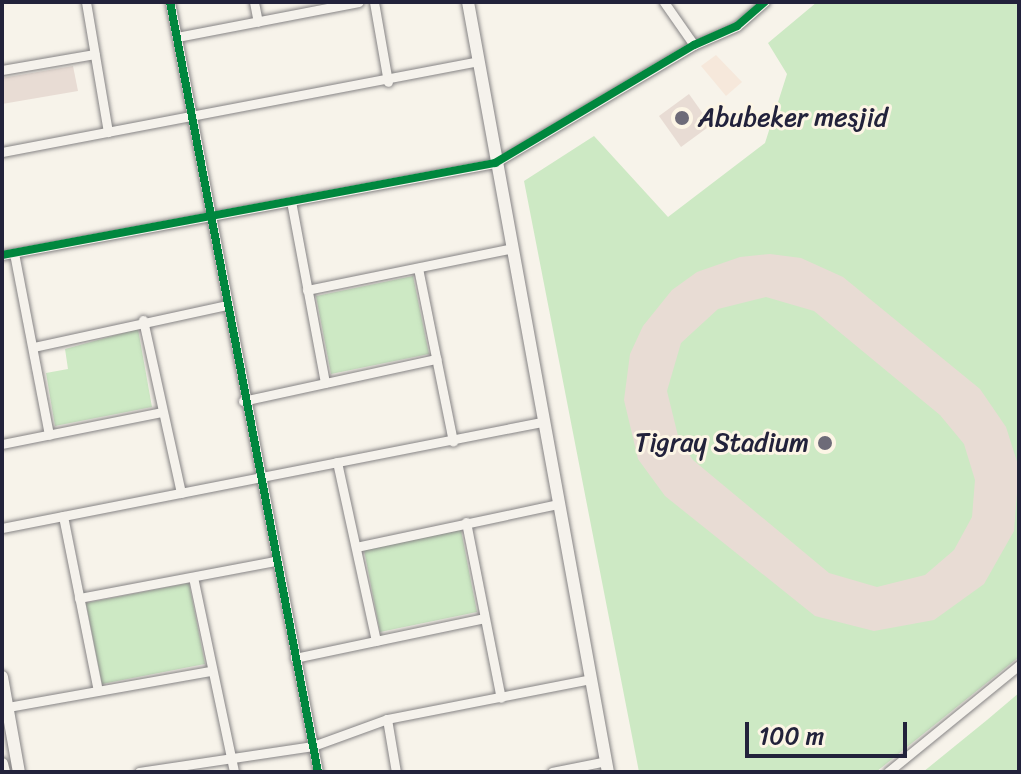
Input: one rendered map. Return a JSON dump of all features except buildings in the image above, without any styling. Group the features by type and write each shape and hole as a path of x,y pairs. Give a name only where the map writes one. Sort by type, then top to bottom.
{"street":[{"path":"86,2 108,132"},
{"path":"170,2 243,401 318,772"},
{"path":"254,2 258,22"},
{"path":"177,37 359,2"},
{"path":"374,2 388,82"},
{"path":"468,2 509,249 607,767 552,772"},
{"path":"664,2 694,45"},
{"path":"2,255 495,163 694,45 737,26 765,2"},
{"path":"2,70 95,54"},
{"path":"2,152 388,82 478,61"},
{"path":"291,201 325,383"},
{"path":"307,290 509,249"},
{"path":"14,253 49,435"},
{"path":"418,268 453,441"},
{"path":"34,347 143,320 226,305"},
{"path":"143,320 181,493"},
{"path":"243,401 436,359"},
{"path":"2,444 162,412"},
{"path":"2,528 542,422"},
{"path":"337,462 376,641"},
{"path":"356,547 558,504"},
{"path":"63,516 98,691"},
{"path":"466,522 501,698"},
{"path":"79,598 275,561"},
{"path":"193,577 210,671 234,772"},
{"path":"295,658 484,618"},
{"path":"888,772 1019,665"},
{"path":"8,707 210,671"},
{"path":"2,677 19,772"},
{"path":"139,772 231,761 313,746 387,719 591,679"},
{"path":"387,719 396,772"},
{"path":"2,764 4,772"}],"shaded area":[{"path":"716,55 742,82 726,96 701,66"}],"green space":[{"path":"817,2 1019,2 1019,657 876,772 639,772 524,181 594,136 668,217 765,143 787,74 768,43"},
{"path":"413,276 429,354 331,374 316,296"},
{"path":"138,329 152,407 55,426 46,373 68,369 65,349"},
{"path":"461,530 477,612 380,632 364,550"},
{"path":"189,583 205,664 102,684 86,603"},
{"path":"1019,693 1019,772 923,772 987,720"}],"cycle path":[{"path":"170,2 318,772"},
{"path":"2,255 495,163 694,45 737,26 765,2"}],"place":[{"name":"Abubeker mesjid","path":"682,118"},
{"name":"Tigray Stadium","path":"825,443"}]}
